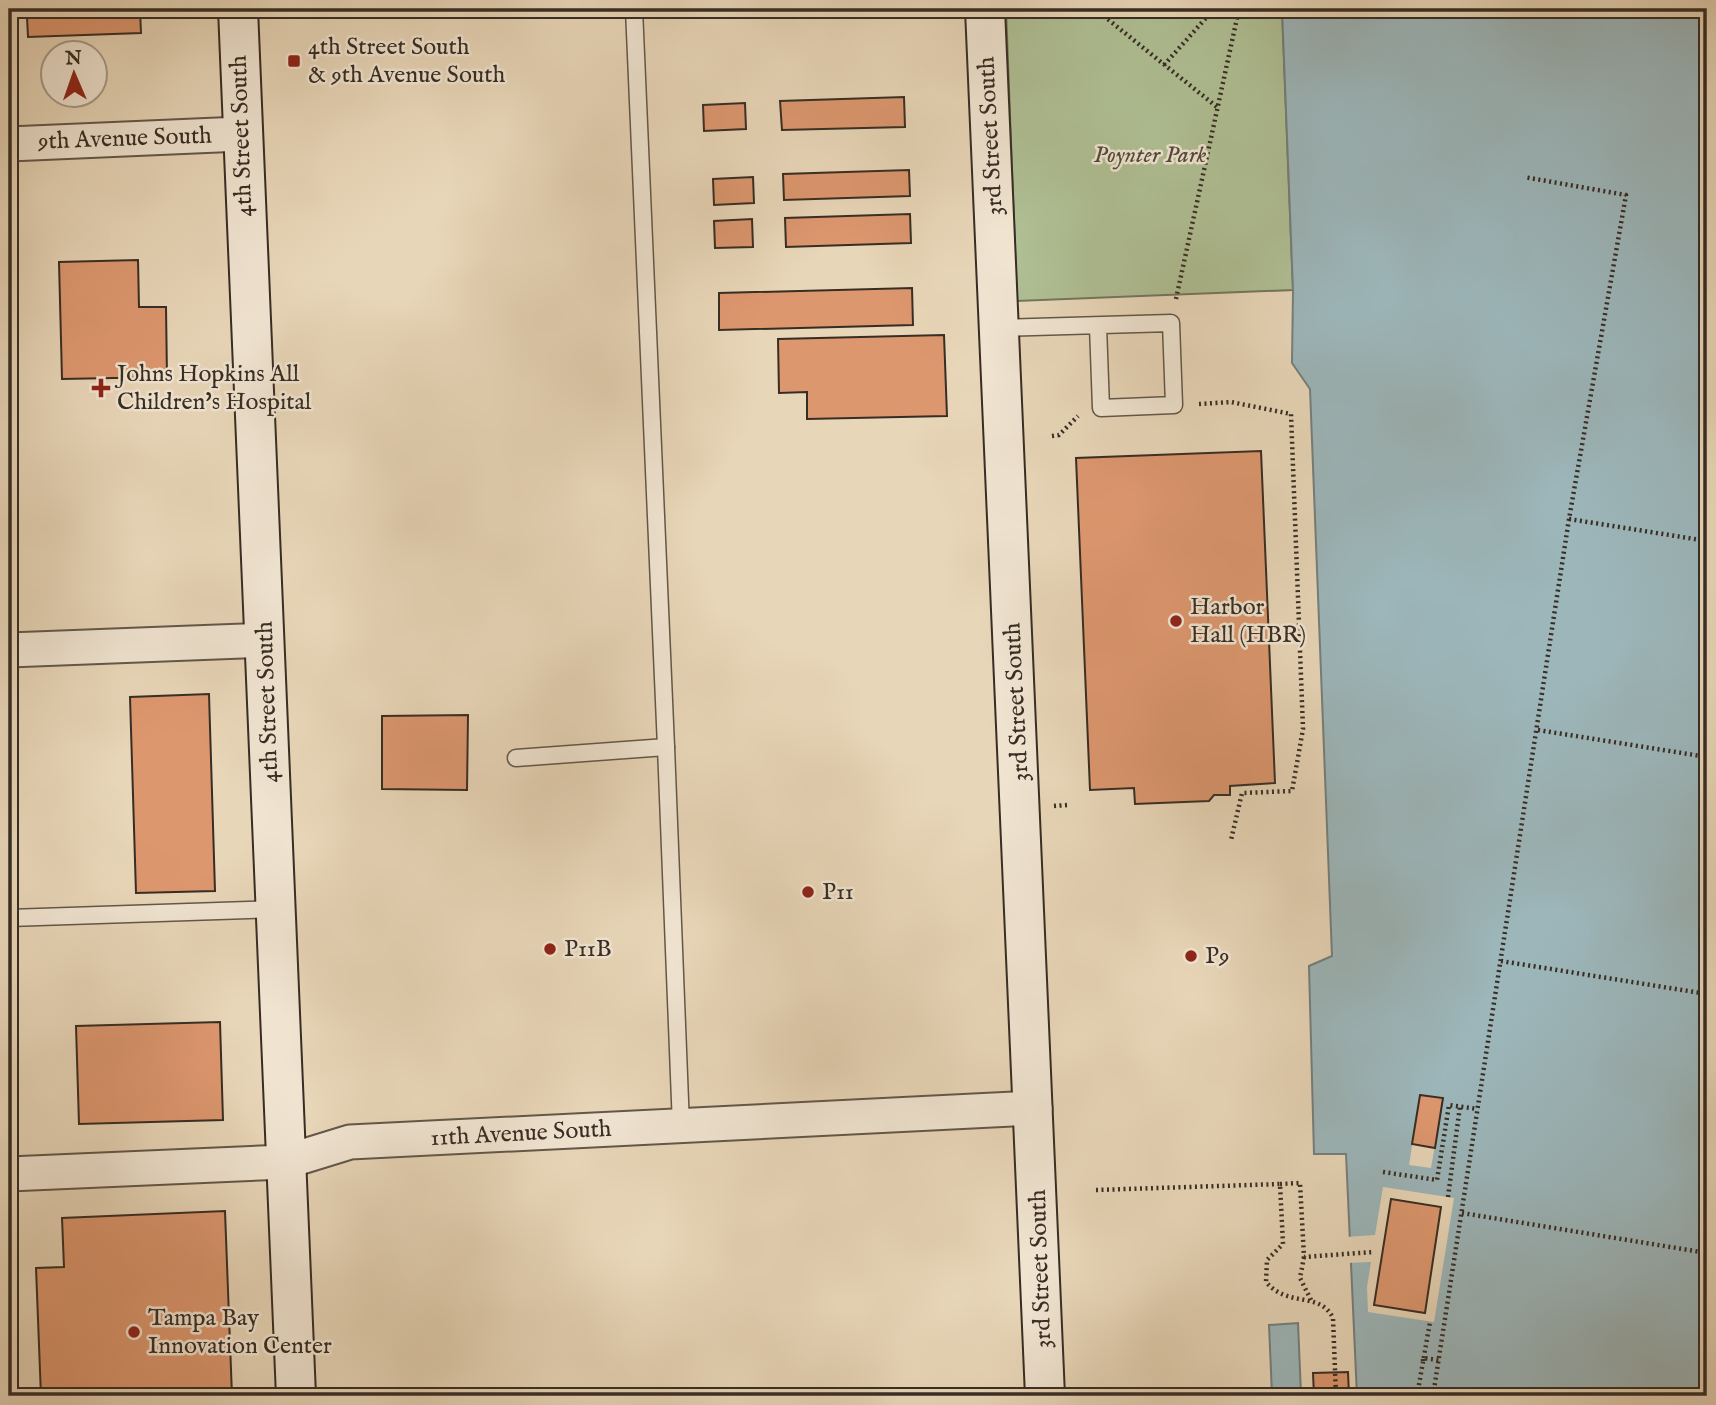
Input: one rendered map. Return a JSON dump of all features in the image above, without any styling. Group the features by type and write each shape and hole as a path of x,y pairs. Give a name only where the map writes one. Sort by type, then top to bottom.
{"main road":[{"name":"4th Street South","path":"237,9 266,640 296,1396"},
{"name":"3rd Street South","path":"985,9 1035,1108 1045,1396"}],"street":[{"name":"9th Avenue South","path":"9,144 241,134"},
{"path":"9,650 266,640"},
{"name":"11th Avenue South","path":"9,1174 285,1163 350,1142 1035,1108"}],"lane":[{"path":"634,9 681,1126"},
{"path":"1000,328 1171,323 1174,405 1101,408 1098,327"},
{"path":"516,758 666,747"},
{"path":"9,918 276,909"}],"path":[{"path":"1095,9 1217,107"},
{"path":"1164,65 1214,9"},
{"path":"1171,323 1239,9"},
{"path":"1433,1396 1569,519 1626,195 1524,177"},
{"path":"1174,405 1231,402 1291,414 1303,729 1292,791 1242,793 1231,839"},
{"path":"1052,436 1059,435 1072,419 1101,408"},
{"path":"1569,519 1707,541"},
{"path":"1538,730 1707,757"},
{"path":"1501,961 1707,994"},
{"path":"1383,1172 1437,1180 1449,1105 1477,1109"},
{"path":"1448,1197 1460,1107"},
{"path":"1096,1190 1300,1183 1304,1257 1300,1278 1312,1301"},
{"path":"1280,1184 1283,1244 1267,1260 1266,1282 1284,1297 1322,1305 1333,1318 1336,1396"},
{"path":"1462,1213 1707,1253"},
{"path":"1304,1257 1373,1252"},
{"path":"1417,1396 1430,1322"},
{"path":"1423,1358 1438,1360"}],"green space":[{"name":"Poynter Park","path":"1006,9 1282,9 1293,290 1017,301"}],"water":[{"path":"1282,9 1707,9 1707,1396 1357,1396 1346,1154 1314,1154 1309,966 1332,956 1310,389 1292,363 1293,290"},
{"path":"1298,1323 1301,1394 1272,1395 1269,1325"}],"pier":[{"path":"1420,1095 1443,1098 1431,1168 1409,1165"},
{"path":"1383,1187 1454,1198 1434,1322 1368,1312 1367,1287 1371,1262 1347,1263 1346,1237 1375,1235"}],"building":[{"path":"9,9 140,9 141,33 28,37 27,17 9,18"},
{"path":"904,97 905,127 782,130 780,101"},
{"path":"745,103 746,129 704,131 703,105"},
{"path":"909,170 910,196 784,200 783,174"},
{"path":"753,177 754,203 714,205 713,179"},
{"path":"910,214 911,243 786,247 785,218"},
{"path":"752,219 753,247 715,248 714,221"},
{"path":"138,260 139,307 166,307 167,377 62,379 59,262"},
{"path":"912,288 913,325 719,330 719,293"},
{"path":"944,335 947,416 807,419 807,392 779,393 778,339"},
{"name":"Harbor Hall (HBR)","path":"1261,451 1275,783 1230,786 1230,795 1214,795 1209,801 1135,804 1134,788 1090,790 1076,458"},
{"path":"9,507 12,597 9,598"},
{"path":"209,694 215,891 136,893 130,697"},
{"path":"468,715 467,790 382,789 382,716"},
{"path":"220,1022 223,1120 79,1124 76,1026"},
{"path":"1420,1095 1443,1098 1435,1148 1412,1144"},
{"path":"1391,1199 1441,1207 1425,1313 1374,1305"},
{"name":"Tampa Bay Innovation Center","path":"225,1211 232,1396 41,1396 36,1268 64,1267 62,1218"},
{"path":"1348,1372 1349,1396 1314,1396 1313,1373"}],"place":[{"name":"4th Street South & 9th Avenue South","path":"294,61"},
{"name":"Johns Hopkins All Children's Hospital","path":"101,388"},
{"name":"Harbor Hall (HBR)","path":"1176,621"},
{"name":"P11","path":"808,892"},
{"name":"P11B","path":"550,949"},
{"name":"P9","path":"1191,956"},
{"name":"Tampa Bay Innovation Center","path":"134,1332"}]}
